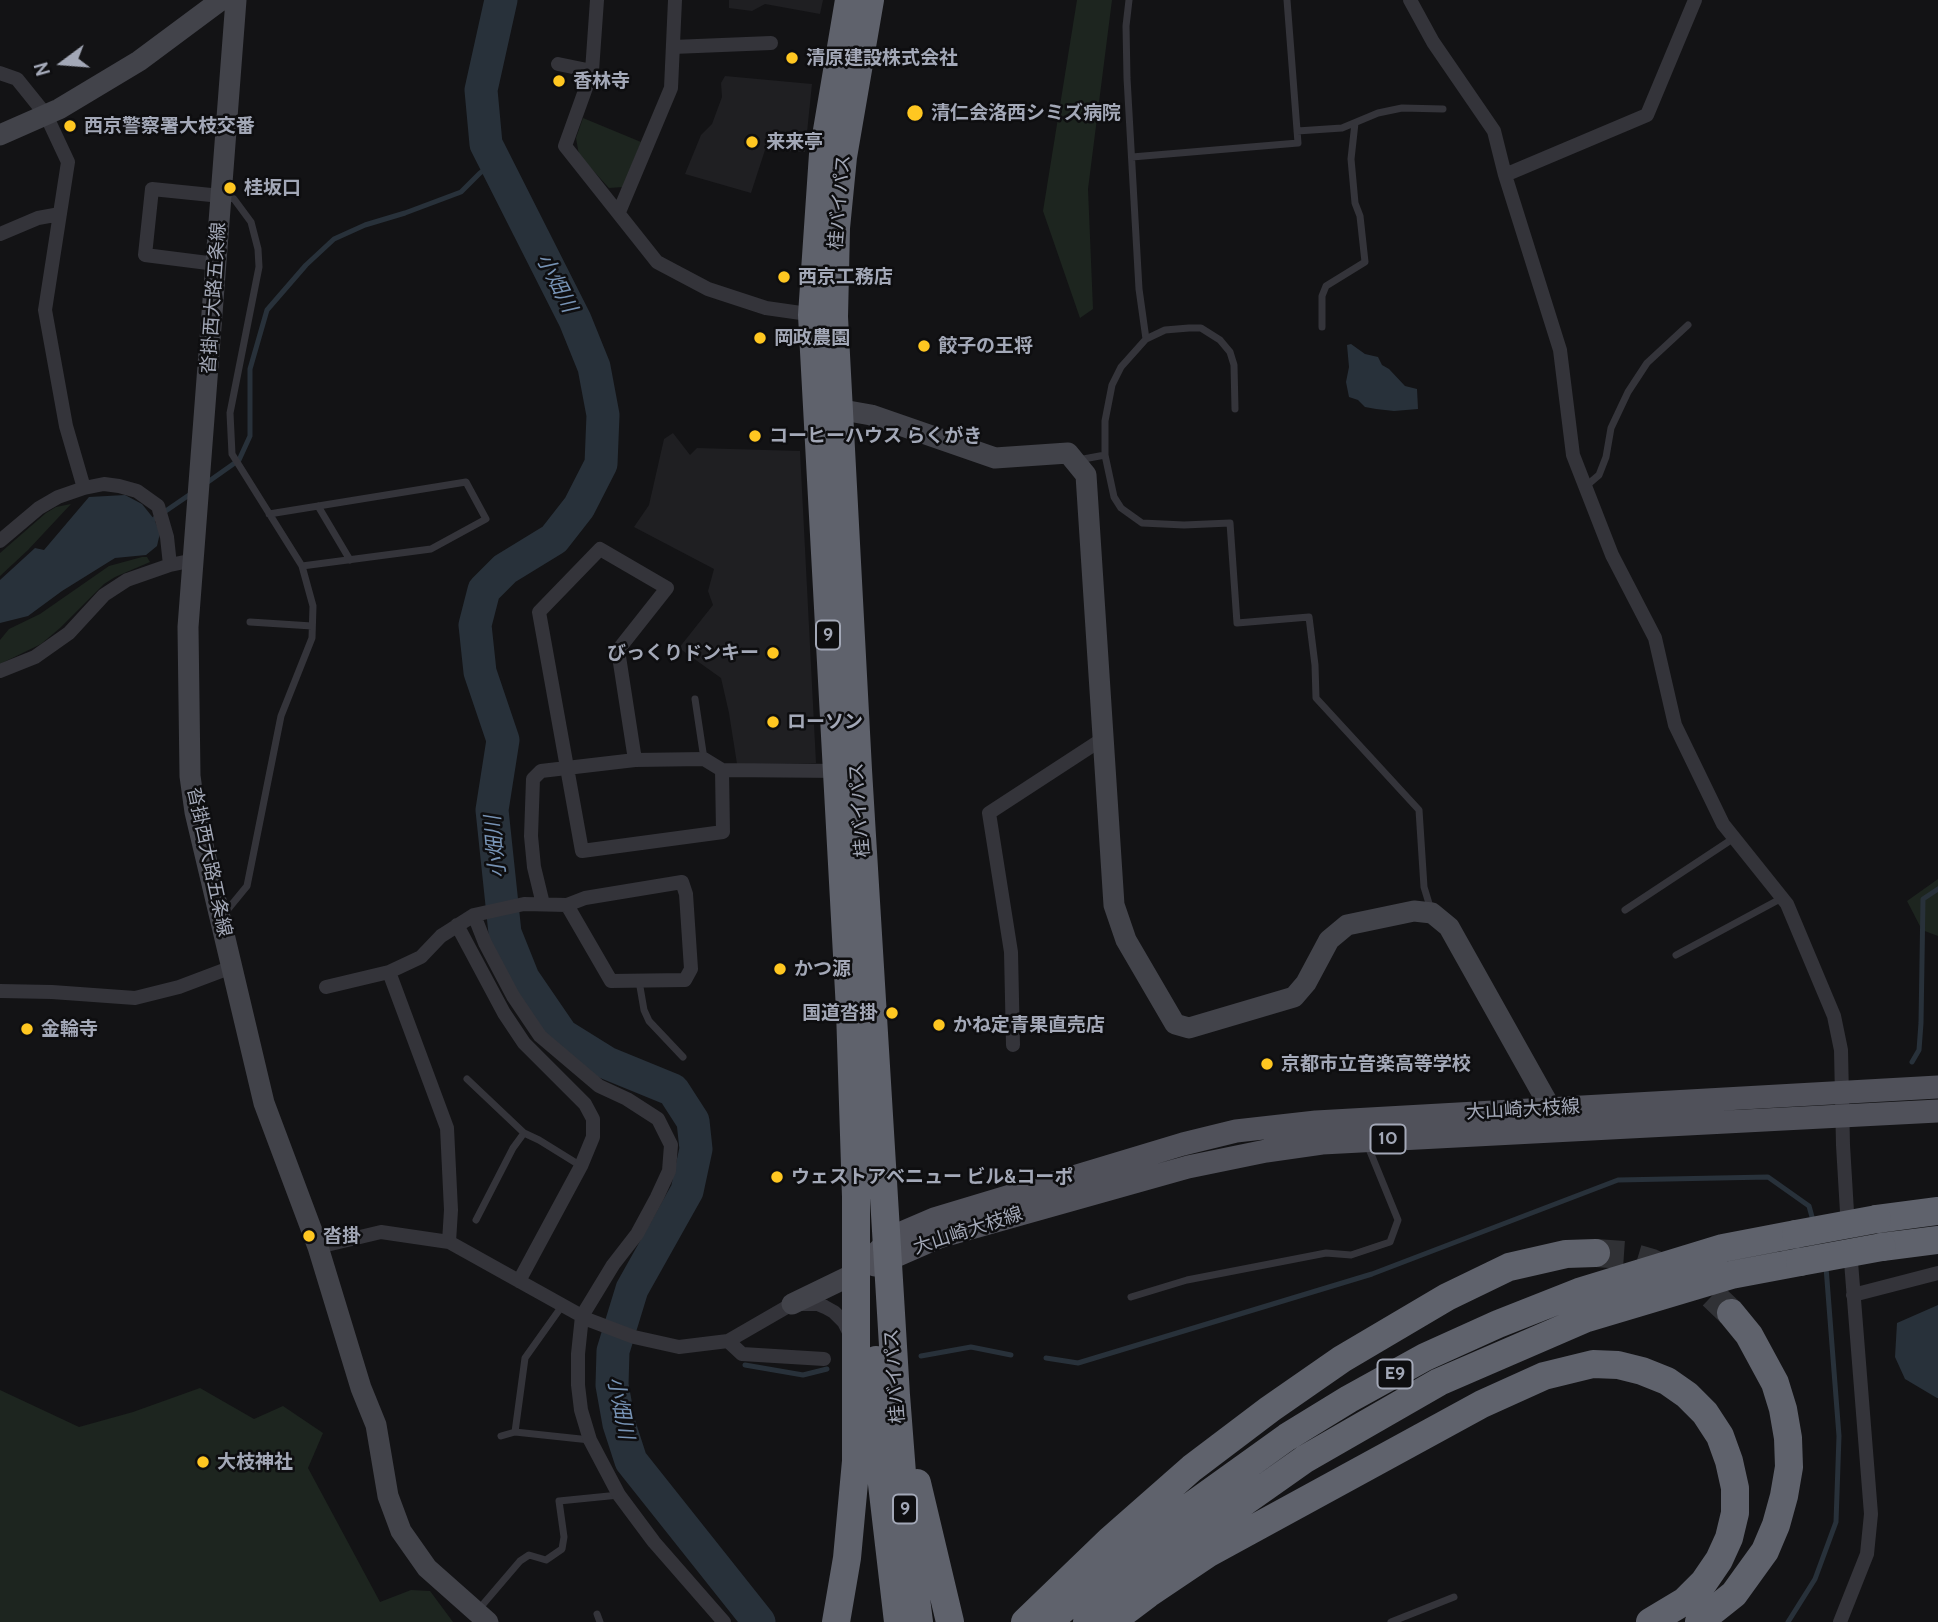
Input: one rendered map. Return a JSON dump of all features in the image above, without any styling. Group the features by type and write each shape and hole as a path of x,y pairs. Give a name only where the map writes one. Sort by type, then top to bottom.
{"highway":[{"name":"桂バイパス","path":"836,1622 867,1419 856,1346 877,1260 823,316 823,154 849,0"},
{"name":"桂バイパス","path":"823,316 843,157 870,0"},
{"name":"桂バイパス","path":"847,770 850,1010 877,1260 896,1395 905,1512 919,1622"},
{"name":"E9","path":"1048,1622 1157,1531 1277,1444 1349,1399 1425,1357 1579,1292 1723,1248 1877,1219 1938,1211"},
{"name":"E9","path":"1087,1622 1173,1552 1305,1459 1439,1382 1587,1318 1731,1275 1882,1247 1938,1240"},
{"path":"1025,1622 1119,1532 1192,1468 1342,1359 1447,1297 1509,1267 1566,1254 1596,1253"},
{"path":"849,1622 864,1517 877,1260"},
{"path":"1699,1622 1734,1594 1765,1551 1784,1496 1788,1467 1788,1438 1775,1383 1749,1335 1731,1313"},
{"path":"1111,1622 1147,1594 1209,1553 1482,1404 1544,1376 1593,1364 1618,1365 1642,1371 1667,1381 1687,1395 1705,1413 1720,1436 1735,1488 1735,1513 1729,1538 1719,1560 1704,1582 1685,1601 1650,1622"},
{"path":"896,1395 950,1622"},
{"path":"867,1419 885,1514 898,1622"}],"main road":[{"name":"大山崎大枝線","path":"877,1260 939,1237 1188,1167 1266,1151 1551,1119 1841,1092 1938,1087"},
{"name":"大山崎大枝線","path":"877,1260 899,1234 934,1219 1183,1144 1236,1131 1315,1122 1842,1117 1938,1111"}],"street":[{"path":"0,135 46,114 139,61 221,0"},
{"name":"沓掛西大路五条線","path":"236,0 188,626 190,776 195,812 264,1103 318,1247 361,1388 376,1425 388,1496 401,1531 427,1568 482,1617"},
{"path":"597,0 592,71 565,146 657,262 708,289 766,308 823,316"},
{"path":"619,212 671,88 675,0"},
{"path":"1410,0 1433,42 1494,131 1505,175 1560,349 1573,455 1612,555 1655,638 1675,724 1723,824 1787,904 1834,1016 1841,1050 1842,1117 1853,1295 1871,1514 1867,1554 1840,1622"},
{"path":"1505,175 1647,115 1695,0"},
{"path":"673,47 771,43"},
{"path":"558,64 592,71"},
{"path":"0,72 17,79 46,114 68,162 45,310 66,426 84,488"},
{"path":"216,264 145,255 152,189 221,196"},
{"path":"0,234 38,218 60,214"},
{"path":"827,409 871,415 995,458 1068,453 1086,475 1114,905 1126,940 1175,1024 1189,1028 1294,997 1306,983 1329,940 1347,925 1415,912 1432,913 1449,927 1551,1119"},
{"path":"0,541 39,508 58,497 104,484 119,486 137,491 158,506 167,537 170,565"},
{"path":"635,760 618,650 667,588 600,549 539,612 582,851 723,832 722,770"},
{"path":"0,671 35,657 69,633 104,595 127,580 194,560"},
{"path":"1013,1045 1011,952 989,813 1104,738"},
{"path":"543,904 534,867 531,836 533,779 541,771 635,760 704,759 722,770 847,770"},
{"path":"326,987 389,972 421,957 441,936 478,914 524,905 567,905 585,898 682,882 686,894 691,970 685,980 611,981 567,905"},
{"path":"478,914 485,943 513,996 540,1036 599,1086 658,1119 671,1145 669,1171 657,1198 637,1234 613,1265 585,1318 578,1354 578,1385 581,1410 590,1440 619,1494 654,1542 724,1622"},
{"path":"457,925 504,1013 524,1043 585,1104 593,1119 593,1137 581,1166 519,1282"},
{"path":"0,991 135,998 179,987 232,967"},
{"path":"389,972 447,1128 451,1210 449,1242"},
{"path":"318,1247 382,1231 449,1242 585,1318 634,1337 679,1347 728,1341 877,1260"},
{"path":"1853,1295 1938,1273"},
{"path":"792,1304 818,1304 834,1312 844,1322 856,1346"},
{"path":"728,1341 743,1354 824,1359"}],"lane":[{"path":"1129,0 1126,26 1132,157 1139,289 1146,339"},
{"path":"1132,157 1298,143 1287,0"},
{"path":"1297,131 1342,128 1378,113 1402,108 1443,109"},
{"path":"1322,327 1322,296 1326,286 1365,262 1351,159 1355,123"},
{"path":"221,196 234,199 251,222 258,249 259,267 230,413 232,454 302,566 313,606 312,638 281,716 247,886 221,917"},
{"path":"1586,487 1599,475 1611,428 1628,392 1647,363 1688,325"},
{"path":"1235,410 1234,365 1230,352 1220,340 1201,328 1165,330 1146,339 1121,367 1112,385 1105,421 1105,455 1114,497 1121,509 1142,523 1230,523 1237,623 1309,617 1317,698 1419,810 1424,887 1432,913"},
{"path":"1074,461 1105,455"},
{"path":"269,514 466,482 486,519 431,549 302,566"},
{"path":"318,506 350,559"},
{"path":"250,622 312,626"},
{"path":"695,699 704,759"},
{"path":"1625,910 1734,838"},
{"path":"1676,955 1782,898"},
{"path":"639,980 644,1010 649,1021 683,1057"},
{"path":"467,1079 524,1133 581,1166"},
{"path":"476,1220 513,1148 524,1133"},
{"path":"1130,1297 1187,1280 1326,1253 1352,1255 1390,1242 1398,1220 1366,1140"},
{"path":"515,1432 525,1358 562,1306"},
{"path":"501,1436 515,1432 590,1440"},
{"path":"482,1617 520,1561 529,1555 546,1560 562,1549 564,1537 559,1501 619,1494"},
{"path":"1391,1622 1454,1598"}],"shaded area":[{"path":"729,0 823,0 820,14 765,4 752,11 729,8"},
{"path":"1077,0 1112,0 1088,189 1093,309 1080,318 1043,211"},
{"name":"来来亭","path":"725,76 812,84 805,152 765,150 751,193 685,174 701,135 712,124 722,97 721,83"},
{"path":"583,118 641,142 623,187 609,188 579,155 576,138"},
{"path":"1351,344 1365,354 1378,357 1382,365 1405,386 1417,389 1418,409 1376,409 1365,407 1358,400 1349,397 1346,382 1349,367 1347,345"},
{"path":"673,433 690,455 697,448 800,451 816,763 737,764 721,678 679,648 713,605 708,591 714,569 634,527 649,505 664,439"},
{"path":"125,495 142,504 154,519 160,533 157,546 146,555 115,558 28,616 0,623 0,580 35,548 44,550 89,497"},
{"path":"71,504 0,576 0,553 46,513 56,507"},
{"path":"147,557 150,562 104,584 41,644 0,664 0,640 9,629 40,614 109,566"},
{"path":"1938,879 1938,936 1922,930 1907,901"},
{"path":"1938,1305 1937,1398 1905,1379 1895,1357 1897,1323"},
{"path":"200,1388 254,1419 283,1406 323,1433 308,1468 380,1602 411,1590 430,1591 453,1622 0,1622 0,1390 79,1427 133,1412"}],"waterway":[{"name":"小畑川","path":"501,0 481,90 486,144 575,320 594,367 603,415 601,464 579,507 554,539 505,569 484,590 475,625 480,672 503,740 492,810 505,933 523,978 562,1035 607,1063 673,1090 693,1121 696,1149 687,1191 632,1289 613,1351 612,1385 619,1424 631,1461 759,1622"},
{"path":"205,484 239,460 250,436 250,369 267,310 306,265 334,239 365,225 461,192 494,163"},
{"path":"154,519 192,493"},
{"path":"1912,1062 1919,1050 1921,1023 1923,899 1938,889"},
{"path":"1046,1358 1078,1363 1372,1274 1618,1180 1768,1177 1809,1206 1814,1224"},
{"path":"1788,1622 1815,1579 1836,1522 1839,1436 1826,1267"},
{"path":"921,1356 971,1347 1011,1355"},
{"path":"745,1365 803,1375 827,1369"}],"tunnel":[{"path":"1596,1253 1625,1255 1682,1276 1712,1295 1731,1313"}],"place":[{"name":"清原建設株式会社","path":"792,58"},
{"name":"香林寺","path":"559,81"},
{"name":"清仁会洛西シミズ病院","path":"915,113"},
{"name":"西京警察署大枝交番","path":"70,126"},
{"name":"来来亭","path":"752,142"},
{"name":"桂坂口","path":"230,188"},
{"name":"西京工務店","path":"784,277"},
{"name":"岡政農園","path":"760,338"},
{"name":"餃子の王将","path":"924,346"},
{"name":"コーヒーハウス らくがき","path":"755,436"},
{"name":"びっくりドンキー","path":"773,653"},
{"name":"ローソン","path":"773,722"},
{"name":"かつ源","path":"780,969"},
{"name":"国道沓掛","path":"892,1013"},
{"name":"かね定青果直売店","path":"939,1025"},
{"name":"金輪寺","path":"27,1029"},
{"name":"京都市立音楽高等学校","path":"1267,1064"},
{"name":"ウェストアベニュー ビル&コーポ","path":"777,1177"},
{"name":"沓掛","path":"309,1236"},
{"name":"大枝神社","path":"203,1462"}]}
